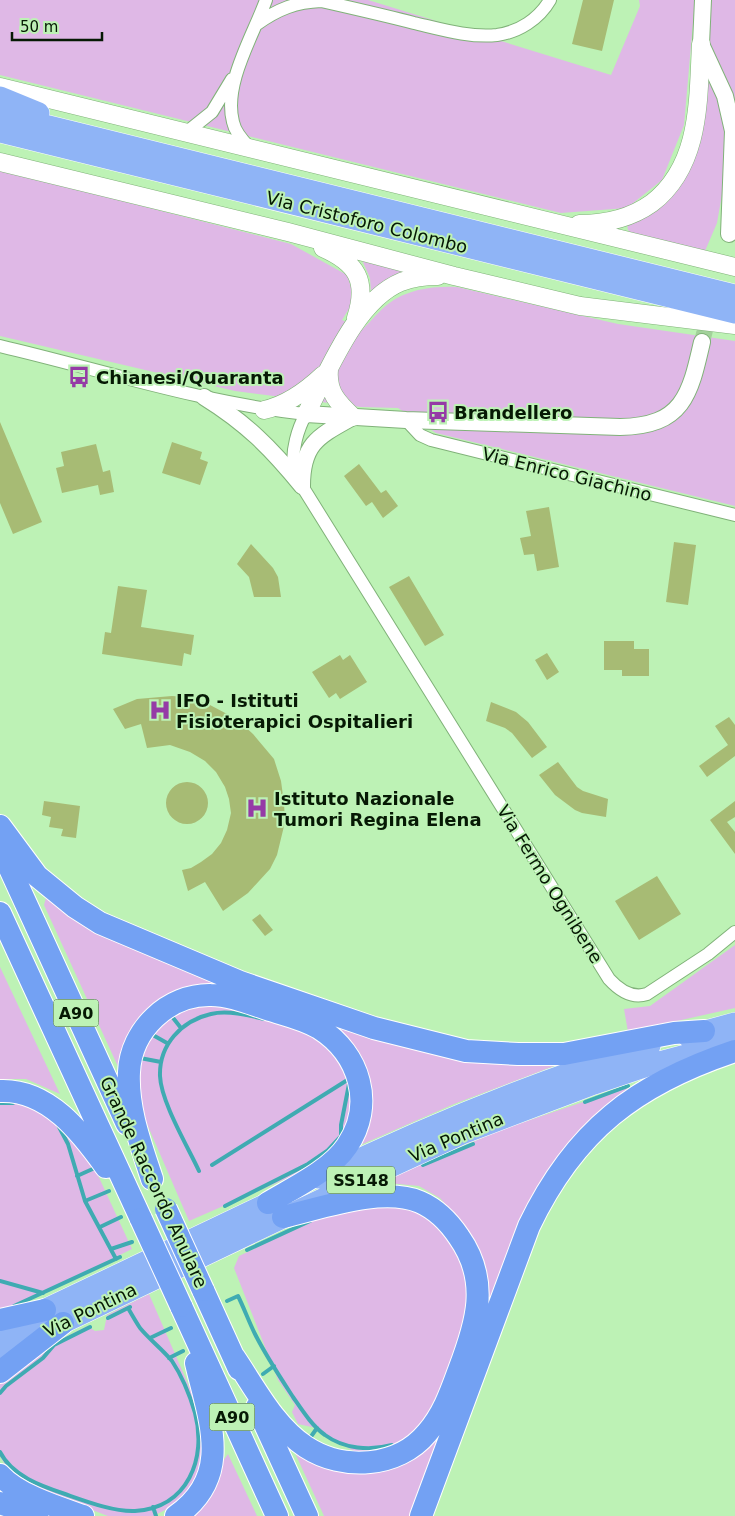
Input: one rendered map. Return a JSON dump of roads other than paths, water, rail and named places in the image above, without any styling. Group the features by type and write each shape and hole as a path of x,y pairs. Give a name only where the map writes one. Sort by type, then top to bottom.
{"highway":[{"path":"0,97 101,140"},
{"name":"Via Cristoforo Colombo","path":"0,114 735,294"},
{"name":"Via Cristoforo Colombo","path":"0,132 735,313"},
{"path":"0,826 37,876 75,907 100,922 240,982 374,1028 466,1051 518,1054 564,1054 674,1032 704,1031"},
{"name":"Grande Raccordo Anulare","path":"0,847 307,1516"},
{"name":"Grande Raccordo Anulare","path":"0,913 277,1516"},
{"path":"152,1179 135,1124 129,1085 130,1063 138,1038 155,1016 174,1004 201,996 228,997 300,1019 320,1029 336,1042 350,1060 357,1073 362,1092 360,1118 346,1148 276,1210"},
{"name":"Via Pontina","path":"0,1353 63,1323 276,1210 387,1146 504,1096 618,1056 735,1024"},
{"name":"Via Pontina","path":"0,1331 276,1210 516,1112 656,1063 735,1042"},
{"path":"421,1516 529,1226 557,1174 586,1138 610,1116 634,1098 680,1073 735,1051"},
{"path":"0,1091 14,1091 37,1098 64,1117 92,1147 138,1212"},
{"path":"234,1357 274,1416 300,1443 324,1457 366,1463 389,1459 424,1438 442,1410 463,1359 478,1304 478,1280 472,1259 464,1244 448,1221 440,1214 419,1202 387,1196 276,1210"},
{"path":"0,1320 45,1310"},
{"path":"176,1516 193,1502 202,1491 208,1478 214,1453 212,1432 183,1312"},
{"path":"0,1372 63,1323"},
{"path":"0,1475 15,1487 55,1506 83,1516"},
{"path":"0,1503 37,1516"}],"main road":[{"path":"560,224 593,224 628,216 649,204 673,182 686,159 693,135 698,101 701,44"},
{"path":"0,87 735,267"},
{"name":"Via Cristoforo Colombo","path":"0,162 580,306 735,326"},
{"path":"288,232 338,256 354,269 362,295 354,323 306,414"},
{"path":"354,323 378,296 400,282 421,277 454,276"},
{"path":"264,410 280,406 296,397 329,370"},
{"path":"329,370 328,379 332,393 336,400 353,417"}],"street":[{"path":"187,132 212,112 234,77 266,0"},
{"path":"257,24 284,7 320,0 435,28 491,36 504,34 526,24 541,13 550,0"},
{"path":"704,0 701,44 725,96 731,118 734,142 727,242 735,216"},
{"path":"234,77 231,104 233,122 239,136 250,148"},
{"path":"0,346 204,397 264,410 406,420 620,426 648,424 666,417 683,400 689,387 702,342"},
{"path":"204,397 263,441 302,486"},
{"name":"Via Fermo Ognibene","path":"306,414 300,426 294,460 294,469 302,486 606,975 618,988 641,996 652,991 708,954 735,932"},
{"path":"302,486 304,466 311,445 326,432 353,417"},
{"name":"Via Enrico Giachino","path":"406,420 420,435 431,440 735,515"}],"waterway":[{"path":"199,1171 165,1098 160,1076 163,1054 174,1036 190,1022 200,1017 217,1013 231,1013 264,1019"},
{"path":"170,1014 181,1028"},
{"path":"151,1034 167,1043"},
{"path":"140,1058 161,1062"},
{"path":"212,1165 349,1079"},
{"path":"225,1206 308,1164 327,1151 341,1136 341,1125 350,1079"},
{"path":"585,1102 628,1086"},
{"path":"0,1103 13,1103"},
{"path":"58,1125 68,1144 85,1201 116,1259"},
{"path":"423,1165 473,1144"},
{"path":"77,1176 97,1167"},
{"path":"85,1201 109,1191"},
{"path":"100,1227 121,1217"},
{"path":"247,1250 310,1221"},
{"path":"111,1249 132,1242"},
{"path":"14,1306 120,1257"},
{"path":"0,1281 43,1293"},
{"path":"227,1301 238,1296 268,1358 293,1397 320,1431 332,1440 357,1448 375,1448 392,1445"},
{"path":"108,1318 130,1307"},
{"path":"0,1452 12,1468 37,1484 109,1508 127,1511 153,1508 168,1501 180,1491 189,1478 195,1463 198,1447 195,1413 185,1386 172,1361 140,1328 128,1308"},
{"path":"0,1393 6,1386 43,1358 54,1345 90,1327"},
{"path":"150,1338 171,1328"},
{"path":"169,1358 183,1351"},
{"path":"263,1374 274,1366"},
{"path":"310,1438 317,1428"},
{"path":"153,1507 156,1516"}],"tunnel":[{"path":"702,342 725,250"}],"place":[{"name":"Chianesi/Quaranta","path":"79,377"},
{"name":"Brandellero","path":"438,412"},
{"name":"IFO - Istituti Fisioterapici Ospitalieri","path":"160,710"},
{"name":"Istituto Nazionale Tumori Regina Elena","path":"257,808"}]}
